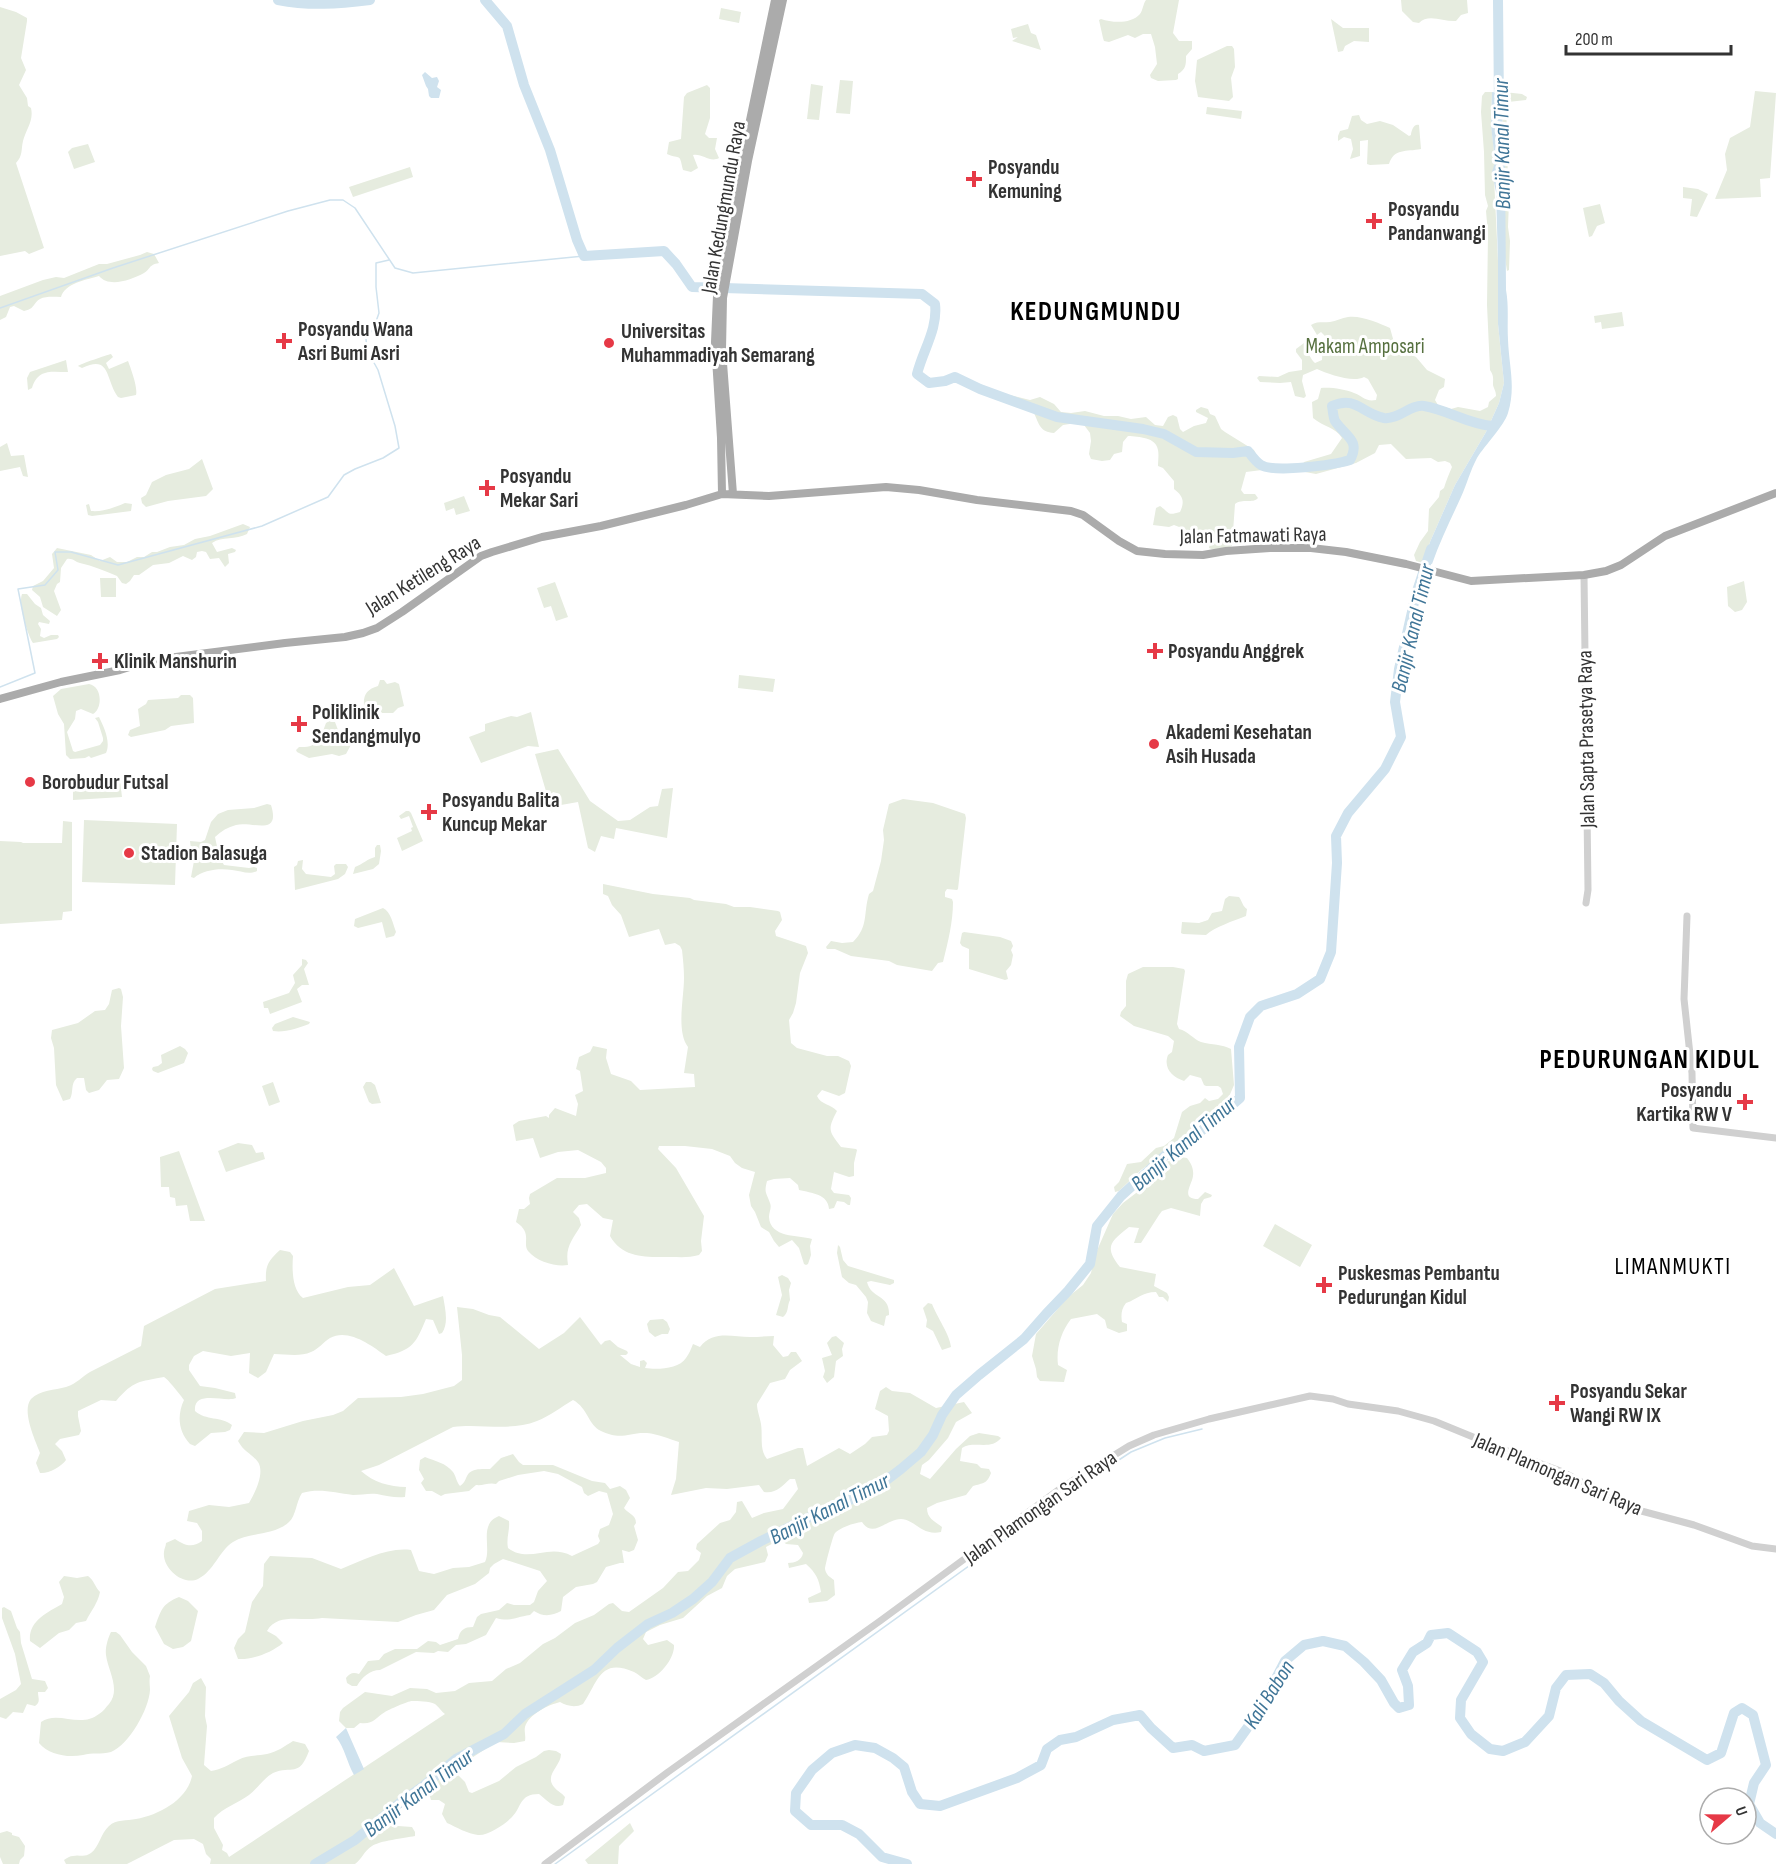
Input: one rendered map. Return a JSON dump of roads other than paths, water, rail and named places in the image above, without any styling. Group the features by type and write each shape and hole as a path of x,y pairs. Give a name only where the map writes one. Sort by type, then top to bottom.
{"main road":[{"name":"Jalan Kedungmundu Raya","path":"771,37 775,0"},
{"name":"Jalan Kedungmundu Raya","path":"733,494 725,437 719,350 720,297 752,123 771,37 783,0"},
{"name":"Jalan Kedungmundu Raya","path":"722,494 725,437"},
{"name":"Jalan Fatmawati Raya","path":"722,494 769,496 886,486 1071,511 1088,518 1129,548 1147,552 1203,555 1226,551 1301,548 1346,552 1406,564 1471,581 1584,575 1614,568 1665,536 1776,493"},
{"name":"Jalan Ketileng Raya","path":"0,699 152,660 363,633 402,612 481,556 542,537 686,506 722,494"}],"street":[{"name":"Jalan Sapta Prasetya Raya","path":"1584,575 1588,879 1586,903"},
{"path":"1687,916 1684,994 1692,1073 1693,1128 1776,1138"},
{"name":"Jalan Plamongan Sari Raya","path":"545,1864 668,1772 1061,1488 1129,1446 1180,1427 1250,1408 1315,1396 1434,1421 1563,1472 1630,1508 1694,1525 1752,1546 1776,1549"}],"water":[{"path":"425,72 432,78 437,77 439,81 437,87 441,90 439,98 429,96 422,75"},
{"path":"1492,92 1502,93 1506,290 1512,394 1506,418 1477,458 1432,564 1425,562 1430,542 1455,485 1486,432 1499,403 1504,383 1498,324 1496,192 1492,172 1495,162 1491,125"},
{"path":"346,1728 364,1769 354,1775 336,1737"}],"waterway":[{"path":"278,0 324,4 370,0"},
{"path":"485,0 507,26 524,85 550,150 584,256 664,251 692,287 922,294 935,304 932,331 917,374 929,383 955,377 980,389 1057,417 1164,434 1196,452 1248,451 1259,464 1268,467 1304,467 1350,460 1354,448 1353,443 1333,416 1332,406 1340,403 1353,404 1384,418 1394,417 1414,407 1424,406 1475,423 1492,426"},
{"name":"Banjir Kanal Timur","path":"1498,0 1499,107"},
{"path":"0,308 113,268 288,211 330,200 343,200 355,208 395,268 413,273 584,256"},
{"path":"0,687 35,673 18,589 45,585 58,570 55,552 71,552 118,565 262,526 328,497 344,475 383,458 399,448 395,426 378,370 367,350 366,339 379,313 376,263 389,260"},
{"name":"Banjir Kanal Timur","path":"315,1864 355,1840 456,1759 504,1734 525,1714 594,1670 617,1648 648,1624 672,1613 693,1599 712,1582 730,1558 814,1515 880,1485 901,1469 921,1452 956,1395 1024,1339 1090,1264 1097,1226 1121,1196 1168,1153 1208,1126 1240,1098 1239,1047 1250,1017 1261,1006 1297,994 1320,979 1331,952 1337,863 1336,836 1348,813 1385,769 1401,737 1395,702 1399,669 1416,594 1431,549"},
{"path":"555,1864 1087,1481 1131,1452 1165,1438 1202,1429"},
{"name":"Kali Babon","path":"907,1864 882,1857 859,1834 842,1825 811,1825 795,1811 796,1793 812,1770 832,1753 855,1745 875,1748 904,1767 912,1792 920,1804 940,1806 1017,1778 1041,1765 1047,1749 1060,1740 1076,1737 1113,1720 1140,1715 1173,1748 1192,1745 1204,1751 1235,1745 1258,1713 1285,1661 1304,1645 1323,1641 1345,1646 1381,1680 1399,1708 1409,1705 1408,1686 1402,1670 1413,1652 1427,1643 1431,1635 1448,1633 1477,1652 1483,1662 1461,1700 1460,1718 1471,1734 1490,1749 1503,1751 1525,1742 1549,1716 1556,1688 1566,1675 1590,1674 1604,1683 1619,1701 1641,1721 1707,1760 1721,1753 1734,1713 1742,1708 1753,1715 1766,1765 1754,1783 1749,1804 1760,1823 1776,1834"}],"place":[{"name":"Posyandu Kemuning","path":"974,179"},
{"name":"Posyandu Pandanwangi","path":"1374,221"},
{"name":"Posyandu Wana Asri Bumi Asri","path":"284,341"},
{"name":"Universitas Muhammadiyah Semarang","path":"609,343"},
{"name":"Posyandu Mekar Sari","path":"487,488"},
{"name":"Posyandu Anggrek","path":"1155,651"},
{"name":"Klinik Manshurin","path":"100,661"},
{"name":"Poliklinik Sendangmulyo","path":"299,724"},
{"name":"Akademi Kesehatan Asih Husada","path":"1154,744"},
{"name":"Borobudur Futsal","path":"30,782"},
{"name":"Posyandu Balita Kuncup Mekar","path":"429,812"},
{"name":"Stadion Balasuga","path":"129,853"},
{"name":"Posyandu Kartika RW V","path":"1745,1102"},
{"name":"Puskesmas Pembantu Pedurungan Kidul","path":"1324,1285"},
{"name":"Posyandu Sekar Wangi RW IX","path":"1557,1403"}],"district":[{"name":"KEDUNGMUNDU","path":"1096,311"},
{"name":"PEDURUNGAN KIDUL","path":"1650,1059"},
{"name":"LIMANMUKTI","path":"1673,1266"}],"park label":[{"name":"Makam Amposari","path":"1365,346"}]}
